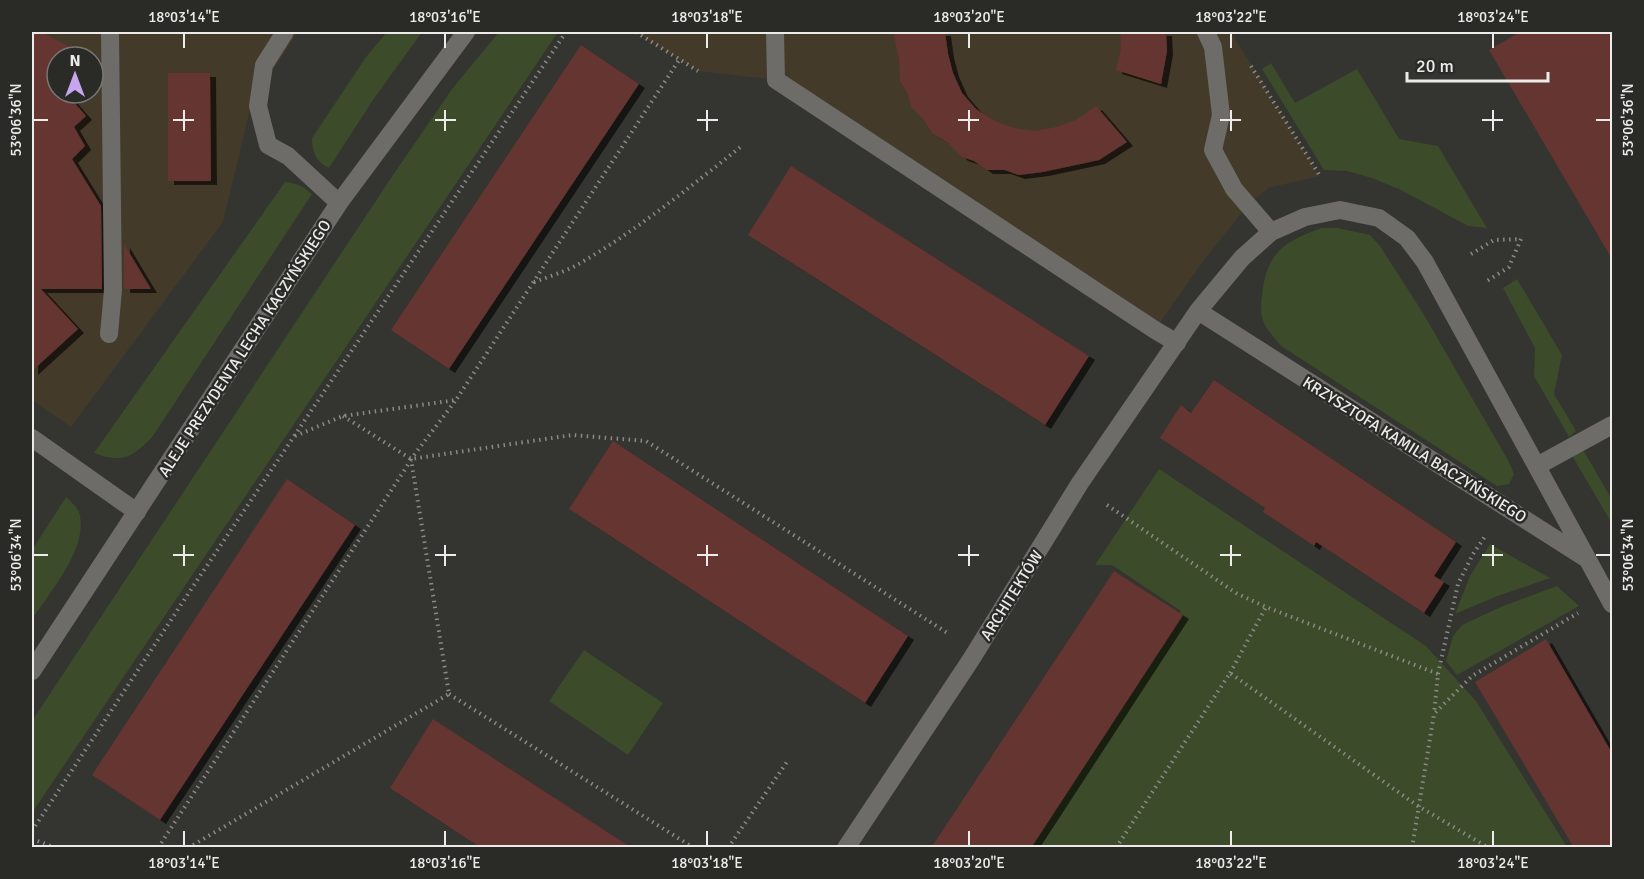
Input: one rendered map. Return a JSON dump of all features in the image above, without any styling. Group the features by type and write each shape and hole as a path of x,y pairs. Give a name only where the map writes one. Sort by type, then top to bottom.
{"street":[{"path":"109,334 113,290 110,32"},
{"path":"285,32 264,65 258,106 268,146 288,156 339,203"},
{"name":"ALEJE PREZYDENTA LECHA KACZYŃSKIEGO","path":"32,671 339,203 466,32"},
{"path":"775,32 776,80 1177,343"},
{"path":"1206,32 1213,47 1221,115 1213,150 1234,189 1271,232"},
{"name":"ARCHITEKTÓW","path":"846,848 975,651 1080,483 1198,311 1242,258 1271,232 1305,217 1340,210 1379,218 1407,238 1425,262 1589,560"},
{"name":"KRZYSZTOFA KAMILA BACZYŃSKIEGO","path":"1198,311 1589,560"},
{"path":"1537,466 1612,425"},
{"path":"32,438 137,512"},
{"path":"1589,560 1610,600"}],"path":[{"path":"32,831 293,437 566,32"},
{"path":"636,32 698,71"},
{"path":"1247,59 1320,176"},
{"path":"158,848 411,459 456,400 679,60"},
{"path":"532,283 576,266 634,228 743,145"},
{"path":"1471,254 1494,240 1521,239 1509,267 1487,281"},
{"path":"293,437 343,416 456,400"},
{"path":"343,416 411,459 572,435 646,441 975,651"},
{"path":"411,459 449,694 694,848"},
{"path":"1101,501 1236,593 1266,608 1438,674"},
{"path":"1412,848 1434,714 1438,674 1458,584 1473,554 1490,529"},
{"path":"1434,714 1472,676 1610,600"},
{"path":"1116,848 1230,673 1266,608"},
{"path":"1230,673 1418,806 1489,848"},
{"path":"188,848 449,694"},
{"path":"728,848 789,759"},
{"path":"32,839 56,848"}],"shaded area":[{"path":"32,32 298,32 252,102 223,222 71,427 32,400"},
{"path":"636,32 1231,32 1320,176 1268,188 1247,206 1201,264 1155,330 776,80 698,71"}],"green space":[{"path":"387,32 422,32 373,100 329,168 316,156 312,138 366,57"},
{"path":"499,32 558,32 32,813 32,721 391,178 452,89"},
{"path":"1271,63 1295,103 1357,69 1399,139 1438,146 1487,228 1468,226 1401,190 1372,178 1347,171 1324,170 1262,69"},
{"path":"285,182 300,185 312,194 153,436 127,457 113,458 94,453"},
{"path":"1322,228 1338,228 1370,235 1380,246 1423,313 1509,462 1514,474 1509,484 1497,486 1281,346 1270,332 1263,320 1261,306 1264,281 1273,259 1287,244"},
{"path":"1517,279 1562,355 1554,394 1576,431 1569,437 1534,376 1535,348 1503,288"},
{"path":"1581,446 1612,500 1612,524 1570,452"},
{"path":"1159,469 1426,646 1476,701 1567,847 1025,848 1181,611 1112,565 1095,565"},
{"path":"66,497 79,513 81,529 78,543 65,571 32,620 32,550"},
{"path":"1490,544 1550,578 1455,614 1470,576"},
{"path":"1557,586 1579,606 1457,675 1446,661 1453,636 1462,625 1503,606"},
{"path":"584,650 663,703 628,755 549,701"}],"building":[{"path":"32,32 42,32 66,45 45,45 45,105 76,105 86,116 74,127 85,146 72,159 101,206 102,289 41,289 78,329 32,371"},
{"path":"893,32 945,32 953,73 962,93 976,109 995,121 1014,128 1035,131 1076,120 1096,106 1127,142 1099,160 1043,172 1019,175 1005,170 987,170 974,161 962,157 948,143 932,133 924,120 911,107 908,94 900,81 899,59"},
{"path":"1120,32 1166,32 1167,51 1161,84 1116,70 1121,48"},
{"path":"1520,32 1612,32 1612,259 1489,50"},
{"path":"581,45 639,84 449,369 391,330"},
{"path":"168,73 210,73 211,181 168,181"},
{"path":"791,166 1089,356 1045,425 748,235"},
{"path":"124,244 151,289 124,289"},
{"path":"1214,380 1456,542 1434,576 1444,582 1424,613 1316,542 1314,546 1263,512 1265,508 1160,438 1181,405 1191,413"},
{"path":"613,441 908,636 865,703 569,509"},
{"path":"287,479 355,525 160,820 92,775"},
{"path":"1114,571 1183,615 1031,848 931,848"},
{"path":"1546,639 1612,753 1612,848 1574,848 1475,682"},
{"path":"433,719 632,848 481,848 390,788"}]}
